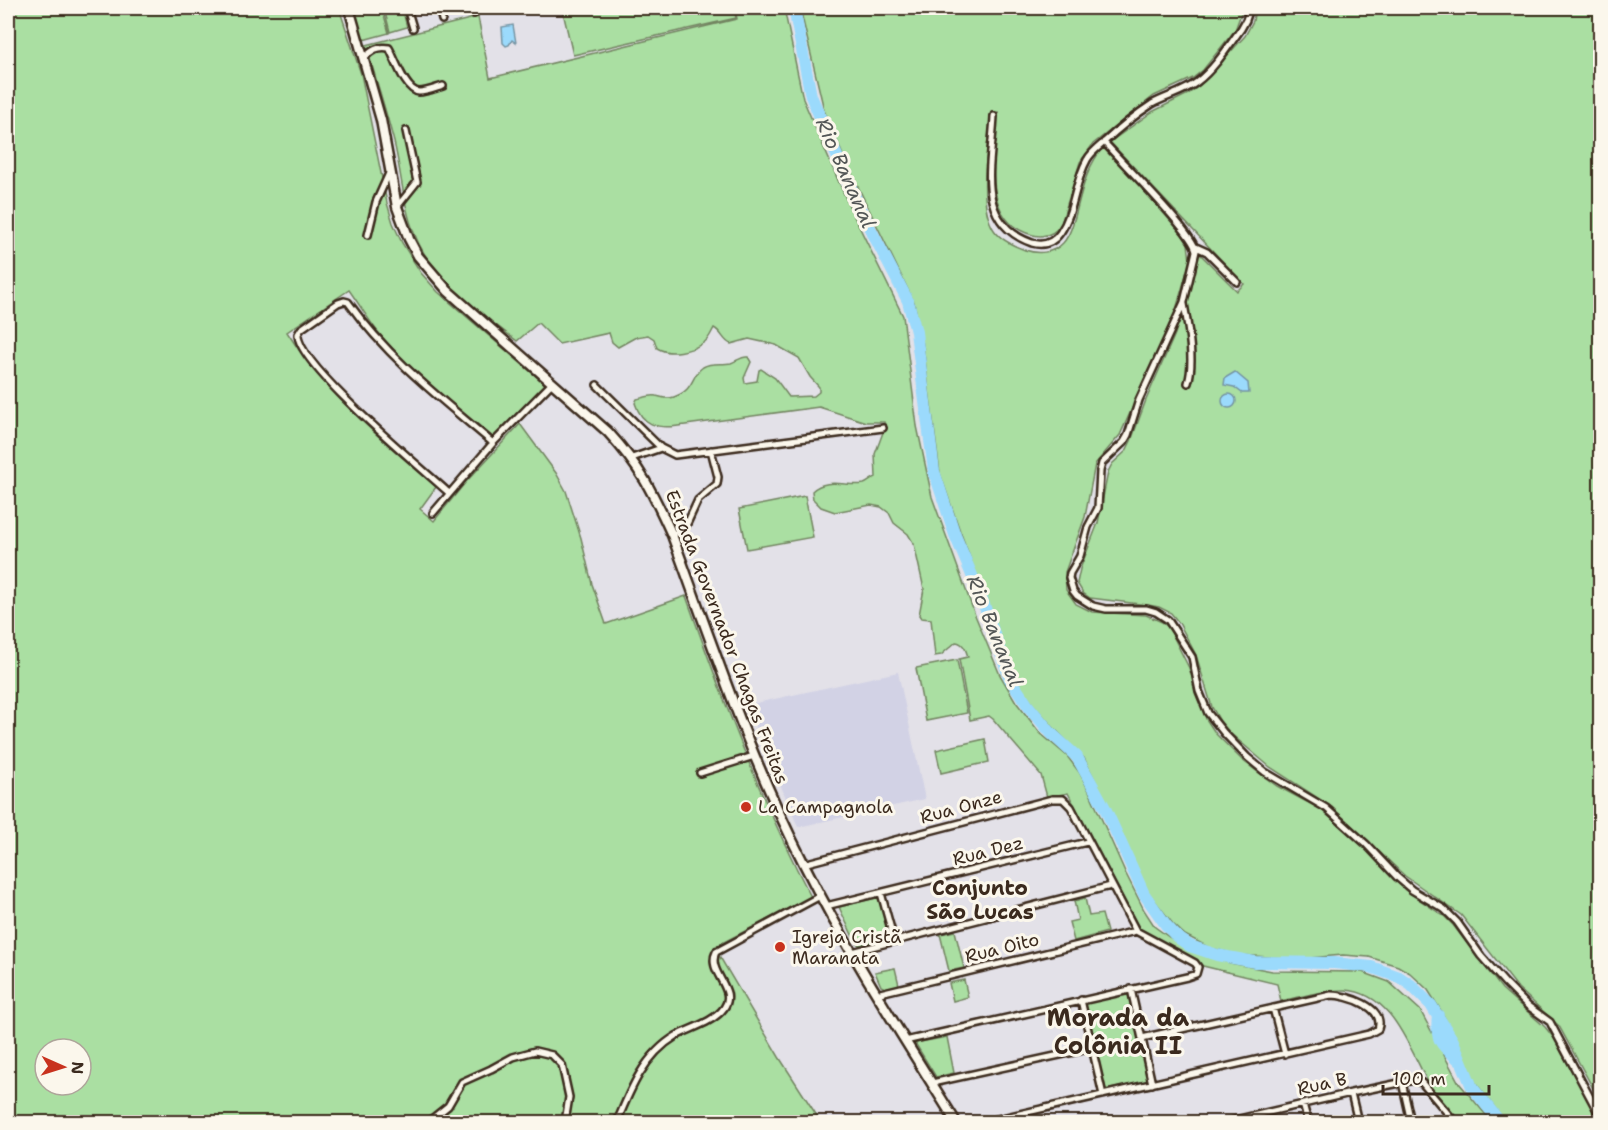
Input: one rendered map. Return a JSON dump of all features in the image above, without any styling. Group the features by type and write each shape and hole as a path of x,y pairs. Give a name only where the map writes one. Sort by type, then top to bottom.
{"main road":[{"name":"Estrada Governador Chagas Freitas","path":"350,8 383,128 397,207 414,248 436,279 608,432 632,458 651,488 672,536 754,756 803,864 876,994 956,1122"}],"street":[{"path":"407,8 413,28"},
{"path":"439,8 442,20"},
{"path":"994,116 989,188 1001,223 1034,243 1051,242 1060,233 1070,212 1086,161 1104,142 1152,105 1200,80 1241,29 1250,8"},
{"path":"364,58 371,51 381,47 389,48 411,88 418,92 443,86"},
{"path":"397,207 413,190 417,182 406,131"},
{"path":"1104,142 1184,229 1196,247 1207,252 1237,282"},
{"path":"368,235 376,202 391,170"},
{"path":"1196,247 1184,302 1139,400 1124,442 1102,463 1098,508 1088,527 1080,556 1070,573 1069,578 1073,591 1093,606 1106,609 1146,609 1168,620 1192,657 1199,691 1208,712 1224,733 1265,772 1326,808 1366,844 1397,878 1451,915 1505,984 1528,1006 1550,1022 1600,1116"},
{"path":"449,493 334,388 316,368 297,339 301,329 338,303 348,302 368,330 397,360 493,443"},
{"path":"1184,302 1189,333 1188,383"},
{"path":"433,513 493,443 552,383"},
{"path":"597,385 661,448 669,453 682,455 883,428"},
{"path":"632,458 661,448"},
{"path":"672,536 686,526 698,500 717,484 718,477 711,450"},
{"path":"699,773 754,756"},
{"name":"Rua Onze","path":"803,864 1057,799 1063,799 1071,807 1087,842"},
{"path":"905,1041 1194,974 1198,970 1197,964 1136,931 1087,842"},
{"name":"Rua Dez","path":"826,906 1087,842"},
{"path":"852,952 1111,886"},
{"path":"881,894 894,940"},
{"path":"617,1122 636,1079 658,1050 675,1037 723,1010 728,997 714,966 713,960 716,952 820,896"},
{"name":"Rua Oito","path":"876,994 1136,931"},
{"path":"1131,989 1152,1084"},
{"path":"984,1122 1369,1034 1380,1026 1380,1019 1377,1013 1362,1004 1331,995 1142,1038"},
{"path":"1082,1000 1103,1095"},
{"path":"1273,1008 1285,1054"},
{"path":"932,1083 1092,1048"},
{"path":"428,1122 448,1106 462,1082 513,1057 535,1051 552,1055 562,1065 570,1096 565,1122"},
{"name":"Rua B","path":"1226,1122 1254,1119 1351,1093 1402,1082 1418,1081 1455,1122"},
{"path":"1402,1082 1411,1122"},
{"path":"1351,1093 1358,1122"},
{"path":"1304,1104 1308,1122"}],"shaded area":[{"path":"898,672 925,799 798,827 747,705"}],"green space":[{"path":"8,8 339,8 361,74 387,203 402,243 421,273 438,292 546,385 494,438 433,388 390,346 349,290 287,332 302,355 337,396 436,487 420,509 434,521 465,483 520,424 556,473 566,491 592,584 606,624 686,596 743,749 775,823 811,897 714,947 779,1057 821,1122 8,1122"},
{"path":"354,8 382,8 389,33 363,40"},
{"path":"384,8 402,8 407,27 390,32"},
{"path":"562,8 734,8 736,18 573,55"},
{"path":"735,8 784,8 803,99 850,208 903,316 917,426 932,497 975,615 1000,675 1016,702 1040,733 1067,756 1079,772 1126,874 1155,927 1203,955 1230,963 1272,971 1362,972 1389,982 1420,1010 1459,1083 1492,1122 1459,1122 1435,1094 1410,1046 1390,1015 1378,1002 1363,994 1345,990 1321,992 1281,1001 1277,984 1203,966 1141,931 1068,793 1047,797 1041,775 993,719 989,716 970,720 959,659 968,657 963,645 956,642 941,655 935,656 931,619 921,618 919,615 924,589 914,544 908,534 894,523 889,513 881,507 871,505 835,512 821,507 813,499 812,491 824,484 857,485 876,477 875,454 885,427 884,422 866,422 819,407 670,427 651,424 638,410 635,403 637,399 649,396 669,398 681,394 696,374 709,365 731,363 748,357 751,362 744,378 745,383 757,381 761,369 775,378 789,397 814,396 819,392 819,387 799,358 776,345 749,339 731,344 714,328 707,340 698,346 674,352 657,348 654,339 648,335 636,337 618,347 612,342 609,333 559,344 538,323 517,341 460,296 431,264 409,220 394,142 366,45 478,17 490,78 737,19"},
{"path":"800,8 1243,8 1235,30 1203,70 1193,78 1154,96 1093,144 1080,162 1061,224 1049,235 1033,235 1016,228 1004,216 997,201 994,184 998,112 991,112 985,173 986,205 994,230 1004,239 1035,252 1050,251 1059,247 1068,236 1089,170 1104,146 1182,234 1188,244 1190,261 1175,313 1120,435 1095,464 1085,517 1065,572 1066,590 1076,604 1092,612 1146,615 1169,628 1189,668 1206,719 1216,734 1242,760 1277,786 1320,809 1355,838 1405,890 1453,925 1502,989 1553,1037 1598,1122 1506,1122 1475,1082 1459,1044 1428,990 1410,973 1398,966 1369,957 1343,955 1297,959 1241,955 1210,948 1185,935 1173,924 1145,888 1111,811 1084,758 1033,704 1017,682 1005,658 993,618 940,473 923,345 914,302 845,160 824,110"},
{"path":"1255,8 1600,8 1600,1101 1559,1026 1518,988 1461,915 1405,876 1332,807 1270,767 1231,734 1212,707 1196,655 1171,613 1159,607 1090,598 1083,593 1077,583 1098,523 1108,472 1112,464 1126,451 1131,441 1175,334 1199,253 1237,291 1244,284 1110,142 1152,112 1199,86 1245,36 1253,21"},
{"path":"805,496 813,537 747,549 739,509"},
{"path":"957,660 967,713 926,721 916,668"},
{"path":"985,739 989,762 941,773 936,750"},
{"path":"880,897 891,937 859,945 839,907"},
{"path":"1085,898 1089,916 1102,914 1107,932 1074,941 1069,922 1078,920 1074,901"},
{"path":"955,931 964,968 949,971 940,934"},
{"path":"895,968 899,985 885,988 881,986 875,972"},
{"path":"964,980 968,997 953,1001 949,983"},
{"path":"1128,994 1148,1081 1106,1090 1084,1003"},
{"path":"947,1037 954,1073 936,1077 915,1043"}],"water":[{"path":"513,25 516,43 512,40 506,46 503,43 502,27"},
{"path":"1235,372 1248,383 1249,393 1242,393 1234,387 1224,385 1225,378"},
{"path":"1226,394 1232,394 1236,401 1232,408 1226,408 1222,404 1222,398"}],"waterway":[{"name":"Rio Bananal","path":"794,8 811,96 860,209 908,301 916,332 934,471 955,535 982,599 1010,679 1029,707 1052,734 1077,757 1105,808 1144,894 1177,937 1190,946 1217,955 1255,962 1334,963 1371,967 1399,977 1411,985 1431,1005 1453,1041 1472,1087 1500,1122"},
{"path":"1438,1015 1441,1042 1460,1061"}],"place":[{"name":"La Campagnola","path":"746,807"},
{"name":"Igreja Cristã Maranata","path":"780,947"}],"district":[{"name":"Conjunto São Lucas","path":"980,900"},
{"name":"Morada da Colônia II","path":"1118,1032"}]}
